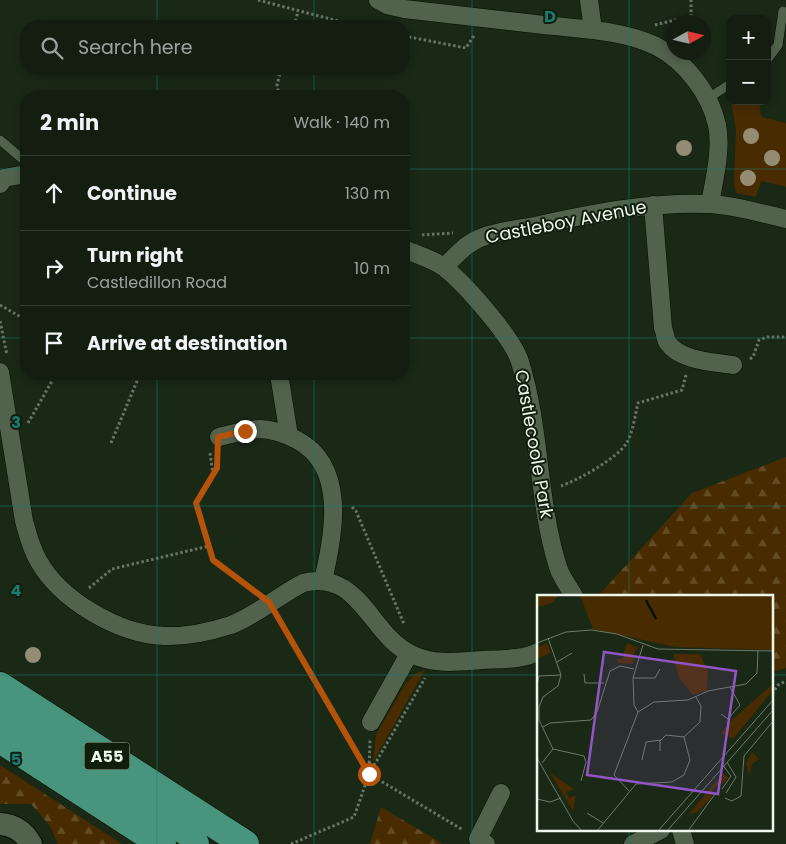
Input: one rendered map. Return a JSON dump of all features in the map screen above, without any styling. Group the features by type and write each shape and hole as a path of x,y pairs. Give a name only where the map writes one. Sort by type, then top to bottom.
{"highway":[{"name":"A55","path":"0,686 196,838 245,844"},
{"path":"0,710 196,838"},
{"name":"A55","path":"0,739 162,844"}],"street":[{"path":"378,0 387,5 404,9 594,30 626,36 655,46 672,56 687,70 714,111 718,128 718,151 710,204"},
{"path":"589,0 594,30"},
{"path":"0,184 4,178 20,175"},
{"name":"Castleboy Avenue","path":"444,267 467,246 482,237 580,216 653,205 710,204 745,209 786,219"},
{"path":"653,205 663,328 668,343 678,352 691,357 733,365"},
{"name":"Castlecoole Park","path":"410,252 444,267 471,294 500,328 520,360 533,420 547,523 558,568 573,595"},
{"path":"4,364 24,521 31,545 39,562 52,580 74,600 95,614 136,632 162,636 185,636 213,631 234,624 303,583 323,580 337,585 354,595 394,642 409,654 434,662 506,659 537,652"},
{"path":"280,380 289,436"},
{"path":"218,437 261,429 277,431 308,446 322,463 332,487 331,545 323,580"},
{"path":"371,722 409,654"},
{"path":"482,842 501,793"},
{"path":"0,824 20,829 28,837 31,844"},
{"path":"633,844 657,832"}],"lane":[{"path":"771,55 778,45 783,11"},
{"path":"707,99 726,87"},
{"path":"0,140 20,157"}],"path":[{"path":"257,0 332,20"},
{"path":"691,0 691,15"},
{"path":"296,20 298,12"},
{"path":"410,37 466,48 476,33"},
{"path":"278,90 277,84 279,75"},
{"path":"416,236 462,231"},
{"path":"0,305 20,317"},
{"path":"0,321 4,364"},
{"path":"733,365 753,358 759,340 767,337 786,336"},
{"path":"543,494 571,482 619,453 627,442 638,403 682,390 691,357"},
{"path":"26,427 53,380"},
{"path":"111,443 137,380"},
{"path":"218,437 217,468 196,503 213,560 269,602 369,774 482,842"},
{"path":"350,505 356,511 407,632"},
{"path":"74,600 112,569 209,546"},
{"path":"291,844 354,817 369,774 434,662"},
{"path":"774,685 786,681"},
{"path":"774,691 778,685"},
{"path":"369,774 371,722"}],"green space":[{"path":"732,105 760,105 761,117 786,123 786,187 761,181 756,197 736,193 734,184 736,130"},
{"path":"786,457 786,654 774,663 774,595 599,595 692,493"},
{"path":"786,654 786,668 774,671 774,663"},
{"path":"425,670 373,762 376,735 406,683 415,674"},
{"path":"0,765 122,844 58,844 50,826 31,804 0,804"},
{"path":"381,807 443,844 370,844"}],"route":[{"path":"245,431 218,437 217,468 196,503 213,560 269,602 369,774"}]}
